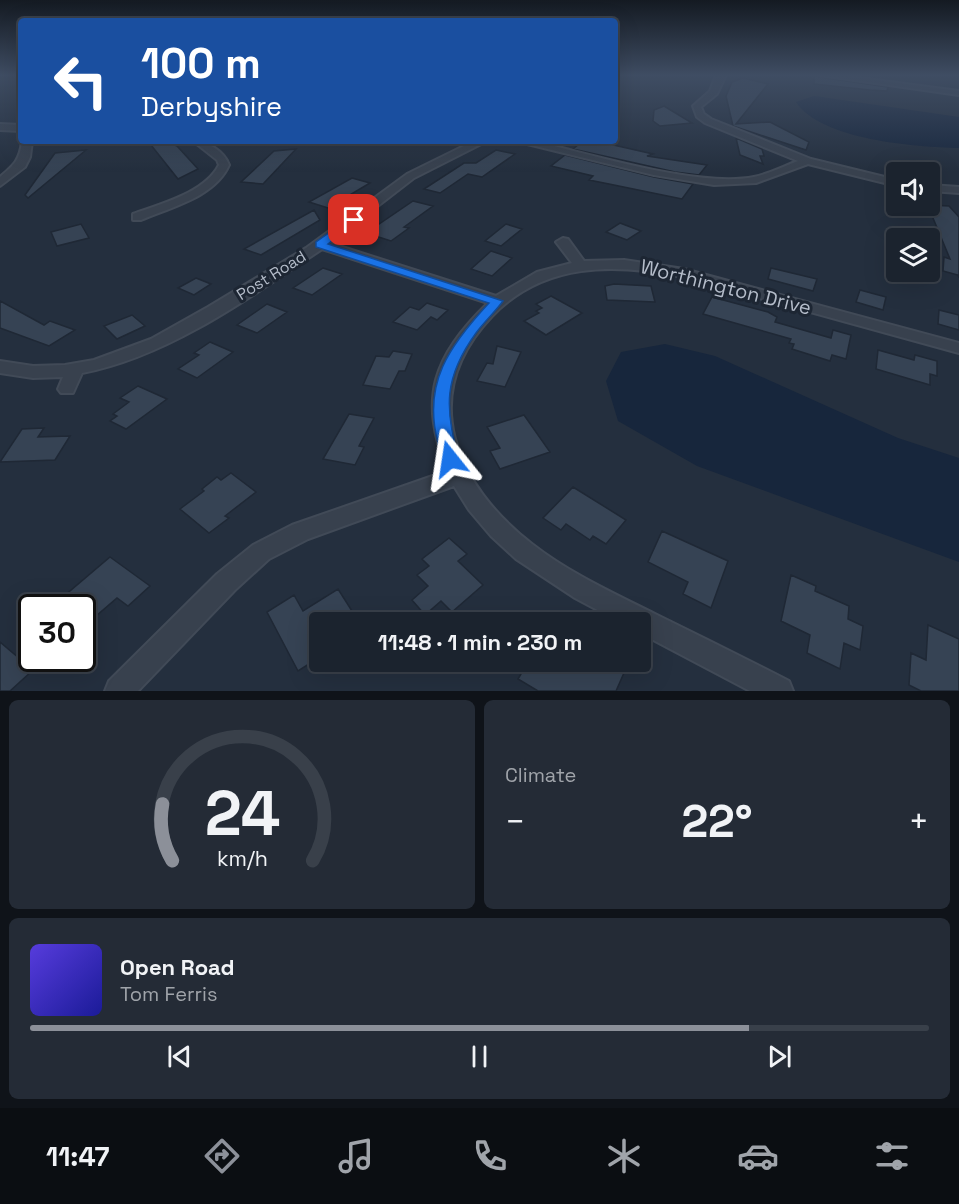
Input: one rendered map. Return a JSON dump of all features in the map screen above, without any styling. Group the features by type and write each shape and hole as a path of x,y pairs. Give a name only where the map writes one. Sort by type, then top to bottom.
{"street":[{"path":"699,107 700,115 716,124 807,160 886,180"},
{"path":"0,127 18,128"},
{"path":"0,183 21,165 27,144"},
{"path":"137,218 201,188 219,176 224,165 222,159 202,144"},
{"name":"Post Road","path":"0,367 31,372 75,369 143,350 210,313 320,244 399,183 442,159 475,144"},
{"path":"533,144 654,172 714,182 756,180 807,160"},
{"path":"940,189 959,190"},
{"path":"563,242 580,265"},
{"path":"320,244 497,301"},
{"name":"Worthington Drive","path":"779,691 570,584 533,560 484,515 458,477 441,426 441,389 454,353 497,301 535,277 580,265 624,264 669,270 959,348"},
{"path":"67,389 75,369"},
{"path":"119,691 226,582 261,552 300,532 458,477"}],"water":[{"path":"801,107 892,107 959,117 959,148 919,146 871,139 826,125 808,115"},
{"path":"665,344 715,356 898,438 959,458 959,562 697,466 618,421 606,381 621,352"}],"building":[{"path":"666,107 692,123 660,126 653,121 654,110"},
{"path":"729,107 749,107 736,124 770,122 809,142 806,150 733,126"},
{"path":"736,138 762,149 764,156 760,156 763,164 740,155"},
{"path":"172,144 177,146 198,169 178,179 151,145"},
{"path":"579,144 609,144 653,154 647,156 707,165 699,175 675,172 573,149"},
{"path":"296,149 263,184 241,182 274,151"},
{"path":"86,150 28,198 25,195 55,153"},
{"path":"496,150 515,154 482,177 468,174 440,193 424,189 464,163 476,163"},
{"path":"565,155 693,184 682,199 589,180 593,176 551,166"},
{"path":"352,178 370,183 328,208 309,202"},
{"path":"413,201 433,206 404,227 409,228 391,241 366,233"},
{"path":"940,206 949,206 959,217 959,278 958,275 943,271 944,257 950,259 940,235 940,228 937,228 932,216 940,216"},
{"path":"314,210 320,220 261,255 244,249"},
{"path":"620,223 641,231 627,240 606,232"},
{"path":"81,224 89,238 57,246 51,232"},
{"path":"506,224 522,229 501,246 485,241"},
{"path":"491,251 512,258 492,276 471,269"},
{"path":"323,268 342,274 312,295 293,288"},
{"path":"771,268 817,279 813,291 768,279"},
{"path":"196,278 211,284 194,295 178,288"},
{"path":"614,284 651,286 655,302 607,300 605,286"},
{"path":"860,290 886,297 883,310 856,302"},
{"path":"551,296 582,313 546,335 524,321 539,313 536,311 542,308 536,304"},
{"path":"712,297 768,312 777,317 775,322 831,338 833,330 851,335 846,359 832,355 830,361 792,349 794,344 789,343 791,339 703,314"},
{"path":"0,301 44,325 50,321 75,330 49,346 0,328"},
{"path":"427,303 448,310 437,320 431,317 417,330 393,322 410,307 419,310"},
{"path":"267,304 287,312 257,333 237,325"},
{"path":"939,310 959,315 959,330 938,324"},
{"path":"132,315 145,326 117,339 104,326"},
{"path":"210,342 233,352 197,378 178,369 199,355 194,353"},
{"path":"497,346 521,352 505,387 477,381 487,363 493,364"},
{"path":"878,350 914,360 915,355 937,361 937,376 930,374 930,385 876,369"},
{"path":"393,351 412,354 405,371 399,371 390,389 363,385 376,356 389,357"},
{"path":"138,386 167,399 126,429 110,421 117,416 113,414 129,402 120,398"},
{"path":"349,414 374,418 359,446 364,447 355,465 323,459"},
{"path":"524,415 550,452 500,469 490,451 500,448 487,427"},
{"path":"44,428 38,437 70,436 55,460 0,462 22,429"},
{"path":"231,473 256,492 225,516 229,518 209,533 180,509 204,491 202,489 217,477 221,480"},
{"path":"573,487 626,520 606,544 593,536 590,540 566,524 561,530 543,518"},
{"path":"662,531 728,561 711,608 683,594 688,582 648,562"},
{"path":"449,538 467,554 458,561 483,585 452,612 441,601 428,612 422,612 412,600 428,586 417,575 429,566 422,559"},
{"path":"110,557 150,586 128,606 117,598 96,616 96,594 66,594"},
{"path":"791,575 816,586 815,591 849,606 848,619 863,626 860,650 844,643 840,669 807,653 810,635 781,621"},
{"path":"338,589 353,612 309,612 309,664 298,671 267,612 294,595 303,611"},
{"path":"928,625 959,639 959,691 921,691 909,685 911,653 926,660"},
{"path":"0,642 18,657 18,672 31,672 10,691 0,691"},
{"path":"522,672 624,672 616,691 538,691 518,679"}],"route":[{"path":"354,220 320,244 497,301 471,330 454,353 447,368 441,389 440,405 441,426 450,459"}]}
